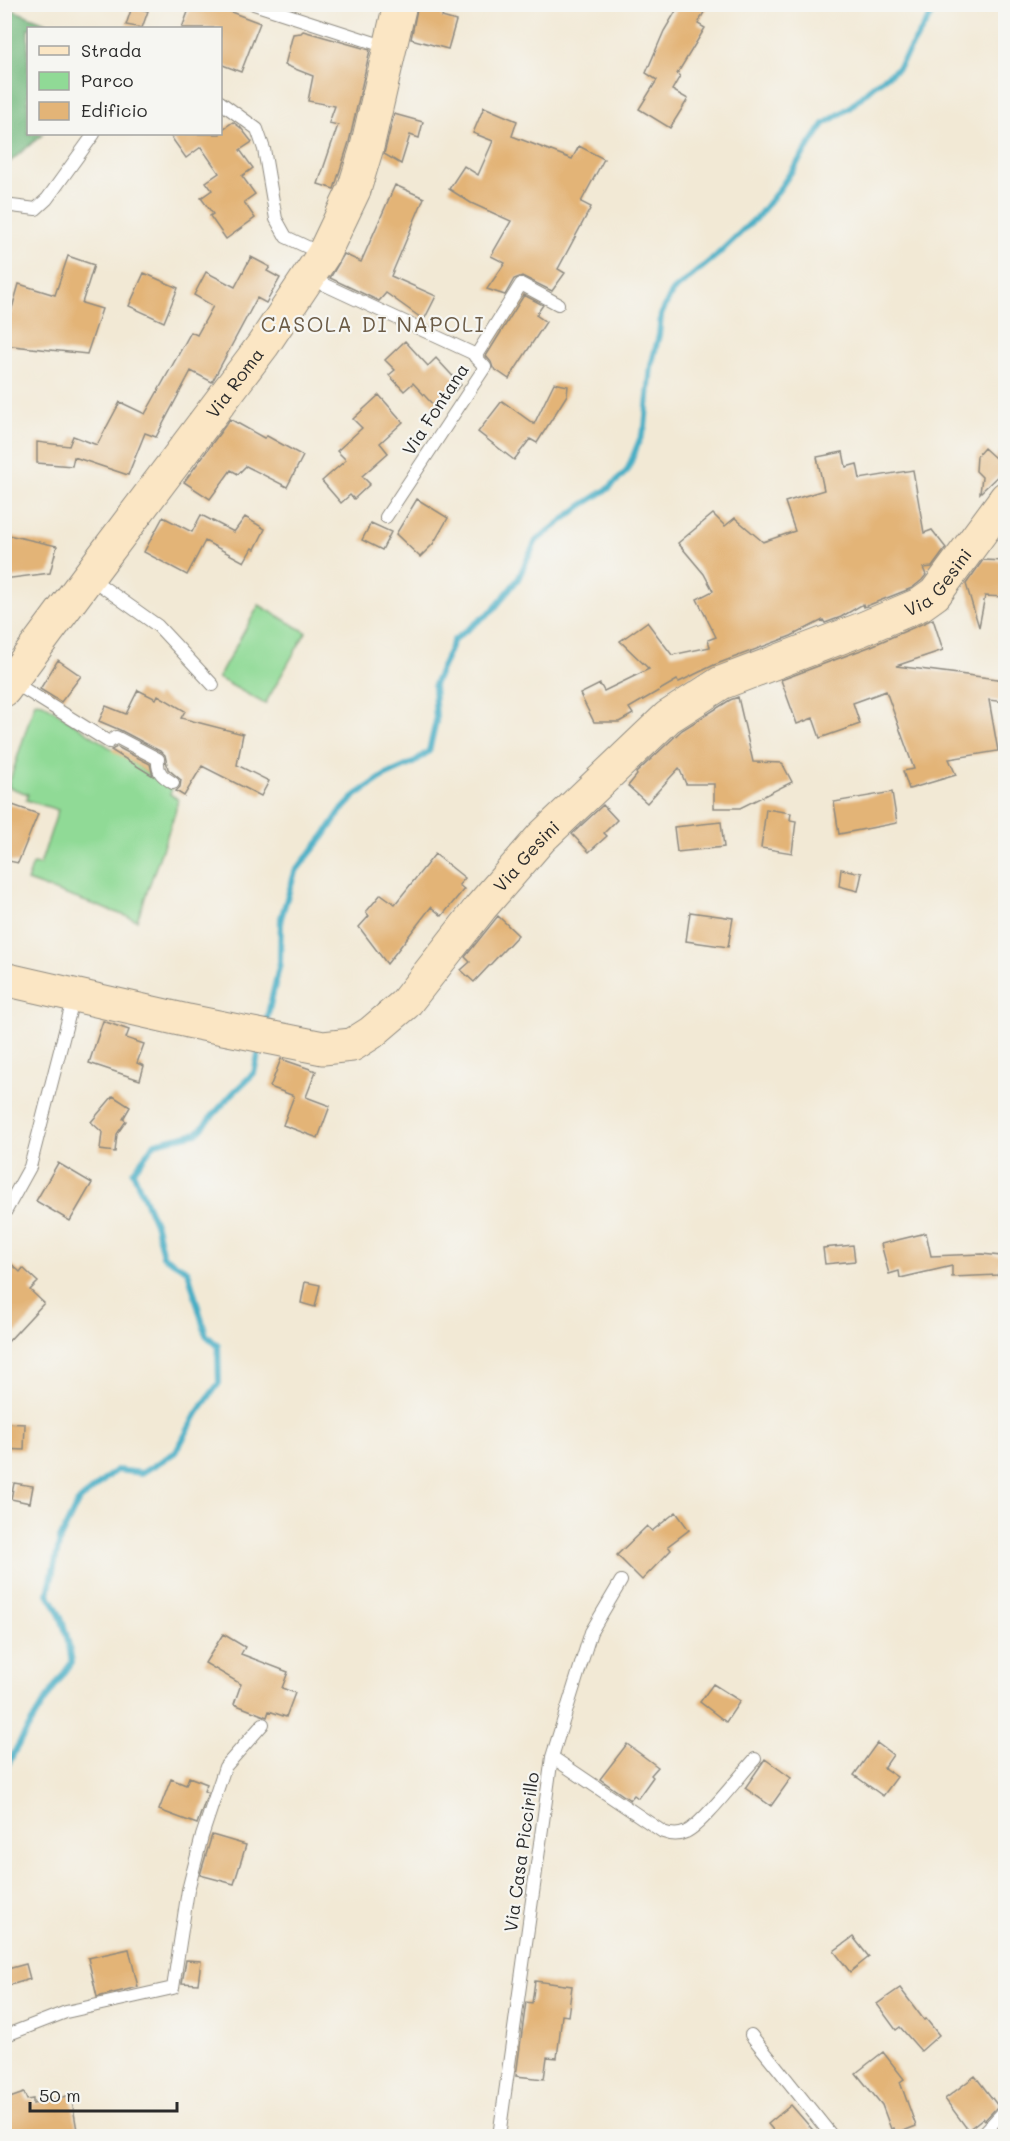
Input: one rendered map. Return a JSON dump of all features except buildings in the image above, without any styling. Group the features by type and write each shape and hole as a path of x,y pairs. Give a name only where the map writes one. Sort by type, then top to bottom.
{"street":[{"name":"Via Roma","path":"8,686 256,354 316,266 354,190 367,147 400,4"},
{"name":"Via Gesini","path":"4,979 188,1021 324,1048 352,1045 405,1004 481,907 541,838 668,717 721,683 921,604 935,594 1005,498"}],"lane":[{"path":"254,4 391,48"},
{"name":"Via Fontana","path":"222,103 257,129 264,149 276,219 286,237 316,266 472,353 485,367 386,517"},
{"path":"4,205 36,209 47,199 93,135"},
{"path":"475,357 521,284 558,304"},
{"path":"88,577 158,626 213,685"},
{"path":"8,686 109,742 116,737 158,759 159,774 173,783"},
{"path":"4,1214 30,1167 74,995"},
{"path":"552,1756 591,1632 621,1581"},
{"path":"4,2036 66,2012 173,1988 188,1890 202,1836 225,1767 262,1724"},
{"name":"Via Casa Piccirillo","path":"499,2136 552,1756 663,1832 677,1835 685,1833 697,1824 754,1759"},
{"path":"751,2035 832,2136"},
{"path":"985,2136 983,2134 1005,2109"}],"green space":[{"path":"5,7 55,27 27,27 27,135 42,135 5,166"},
{"path":"259,605 306,632 265,704 218,678"},
{"path":"35,702 43,703 172,789 170,794 178,799 137,920 27,881 33,864 40,865 58,810 26,800 28,794 8,787"}],"waterway":[{"path":"265,1027 280,963 281,918 295,872 340,812 356,795 384,776 413,763 429,751 436,721 434,685 454,640 494,609 518,579 536,541 581,506 609,488 627,471 645,427 651,366 659,335 661,315 672,292 716,256 759,215 824,124 849,108 873,86 898,68 938,4"},
{"path":"4,1771 36,1715 72,1662 64,1627 58,1610 48,1594 60,1539 78,1502 116,1470 142,1473 176,1452 197,1413 219,1383 218,1346 206,1335 188,1271 163,1256 156,1226 133,1172 155,1143 197,1133 254,1073 260,1046"}],"district":[{"name":"CASOLA DI NAPOLI","path":"373,323"}]}
